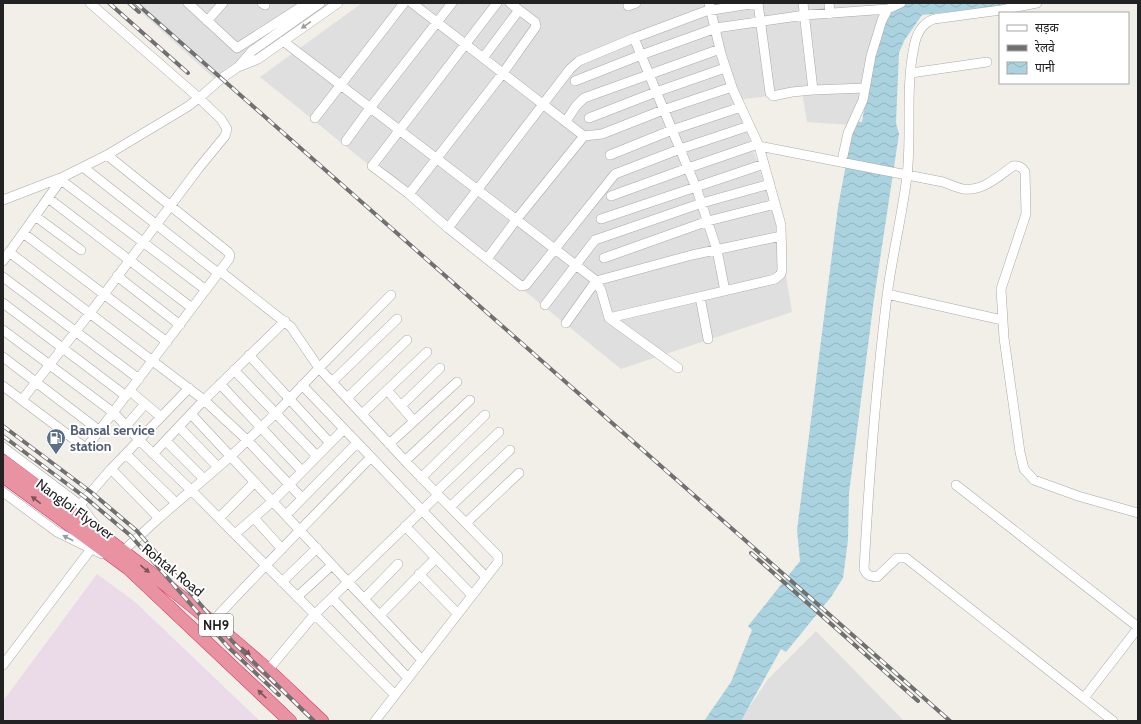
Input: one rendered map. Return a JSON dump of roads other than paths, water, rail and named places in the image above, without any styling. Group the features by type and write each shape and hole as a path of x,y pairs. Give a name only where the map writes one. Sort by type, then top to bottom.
{"highway":[{"name":"Nangloi Flyover","path":"3,461 104,536"},
{"name":"Nangloi Flyover","path":"3,476 74,514 128,568"},
{"name":"Rohtak Road","path":"104,536 212,622 268,670 322,721"},
{"name":"Rohtak Road","path":"128,568 290,721"}],"street":[{"path":"22,400 90,313 198,168 225,136 228,129 221,119 199,98 90,3"},
{"path":"188,3 237,48 307,3"},
{"path":"238,67 252,51 320,3"},
{"path":"3,200 62,179 107,155 199,98 222,78 238,67 258,59 338,3"},
{"path":"315,118 404,3"},
{"path":"412,3 584,136"},
{"path":"346,141 452,3"},
{"path":"497,3 372,166 409,194 448,228 523,287 555,250 580,216 615,174 680,149 749,126"},
{"path":"409,194 503,73 536,26 535,22 510,3"},
{"path":"448,228 570,69 579,61 710,6 757,3 761,22 770,94 773,96 812,90 865,88"},
{"path":"803,3 812,90"},
{"path":"829,3 830,14"},
{"path":"575,82 641,55 716,28 805,15 888,10 901,3"},
{"path":"1037,3 1001,10 934,19 928,21 917,36 914,47 911,73 906,175 887,294 876,400 864,569 870,576 877,577 896,558 906,558 1113,721"},
{"path":"207,21 221,4"},
{"path":"609,318 778,277 782,270 781,225 770,184 758,145 732,88 725,68 710,6"},
{"path":"483,58 519,10"},
{"path":"841,159 848,133 860,108 871,56 882,20 888,10"},
{"path":"634,38 702,204 717,250 725,291"},
{"path":"283,41 596,281 601,290 609,318 678,368"},
{"path":"566,121 576,106 584,98 720,49"},
{"path":"911,73 987,62"},
{"path":"589,118 656,92 725,68"},
{"path":"487,259 516,220 584,136 602,134 664,110 732,88"},
{"path":"610,155 672,130 741,107"},
{"path":"611,196 688,168 758,145 841,159 906,175 943,182 963,189 971,190 983,186 1013,166 1017,165 1022,168 1025,172 1026,214 1001,287 1002,320 1020,452 1024,469 1034,480 1078,496 1138,513"},
{"path":"3,386 87,447 229,259 230,255 228,252 107,155"},
{"path":"601,219 695,186 764,164"},
{"path":"83,167 285,321 291,327 319,368 421,478 498,556 498,562 375,721"},
{"path":"3,261 62,179"},
{"path":"62,179 206,290"},
{"path":"545,306 592,243 598,238 702,204 770,184"},
{"path":"48,198 192,308"},
{"path":"604,258 708,221 775,204"},
{"path":"35,216 81,250"},
{"path":"23,233 167,342"},
{"path":"566,323 596,281 692,255 781,236"},
{"path":"9,252 204,400 247,440 288,485 302,498"},
{"path":"3,276 139,379"},
{"path":"117,276 180,325"},
{"path":"887,294 1002,320"},
{"path":"123,551 231,456 289,400 302,385 392,295"},
{"path":"700,297 708,339"},
{"path":"3,303 62,348 128,394 145,404 161,417"},
{"path":"332,382 397,319"},
{"path":"154,454 204,400 285,321"},
{"path":"3,330 114,413 139,440 191,490 395,696"},
{"path":"347,398 407,340"},
{"path":"362,414 426,352"},
{"path":"249,355 330,443"},
{"path":"3,357 100,431"},
{"path":"401,406 440,368"},
{"path":"234,370 317,456"},
{"path":"389,444 457,382"},
{"path":"220,384 302,471"},
{"path":"302,385 486,577"},
{"path":"3,447 74,514 111,469 189,388"},
{"path":"387,390 414,421"},
{"path":"405,461 470,400"},
{"path":"126,426 145,404"},
{"path":"191,414 422,660"},
{"path":"421,478 485,415"},
{"path":"180,427 218,467"},
{"path":"235,534 273,501 344,429"},
{"path":"268,670 314,615 422,510 499,432"},
{"path":"166,441 204,479"},
{"path":"286,515 358,443"},
{"path":"450,507 510,450"},
{"path":"126,454 176,503"},
{"path":"212,622 265,565 301,531 371,457"},
{"path":"111,469 159,518"},
{"path":"466,523 519,473"},
{"path":"219,518 255,482"},
{"path":"956,485 1138,628 1084,698"},
{"name":"Rohtak Road","path":"3,492 56,532 128,568"},
{"path":"254,518 282,549"},
{"path":"405,526 472,595"},
{"path":"282,582 316,548"},
{"path":"3,665 91,549"},
{"path":"380,615 436,558"},
{"path":"364,599 398,564"},
{"path":"297,597 332,565"},
{"path":"419,574 458,614"},
{"path":"332,598 408,678"}],"water":[{"path":"901,3 1017,3 922,15 904,41 899,53 896,123 899,134 874,299 849,493 848,540 843,578 831,597 786,652 781,649 741,721 704,721 731,682 752,630 748,626 800,561 797,530 838,207 854,121 862,122 874,48 885,18"}],"railway":[{"path":"109,3 188,73"},
{"path":"129,3 139,12"},
{"path":"136,3 950,721"},
{"path":"3,426 91,492 137,531 233,642 314,721"},
{"path":"3,436 86,498 131,536 228,647 279,695"},
{"path":"751,553 918,701"}],"place":[{"name":"Bansal service station","path":"56,455"}]}
